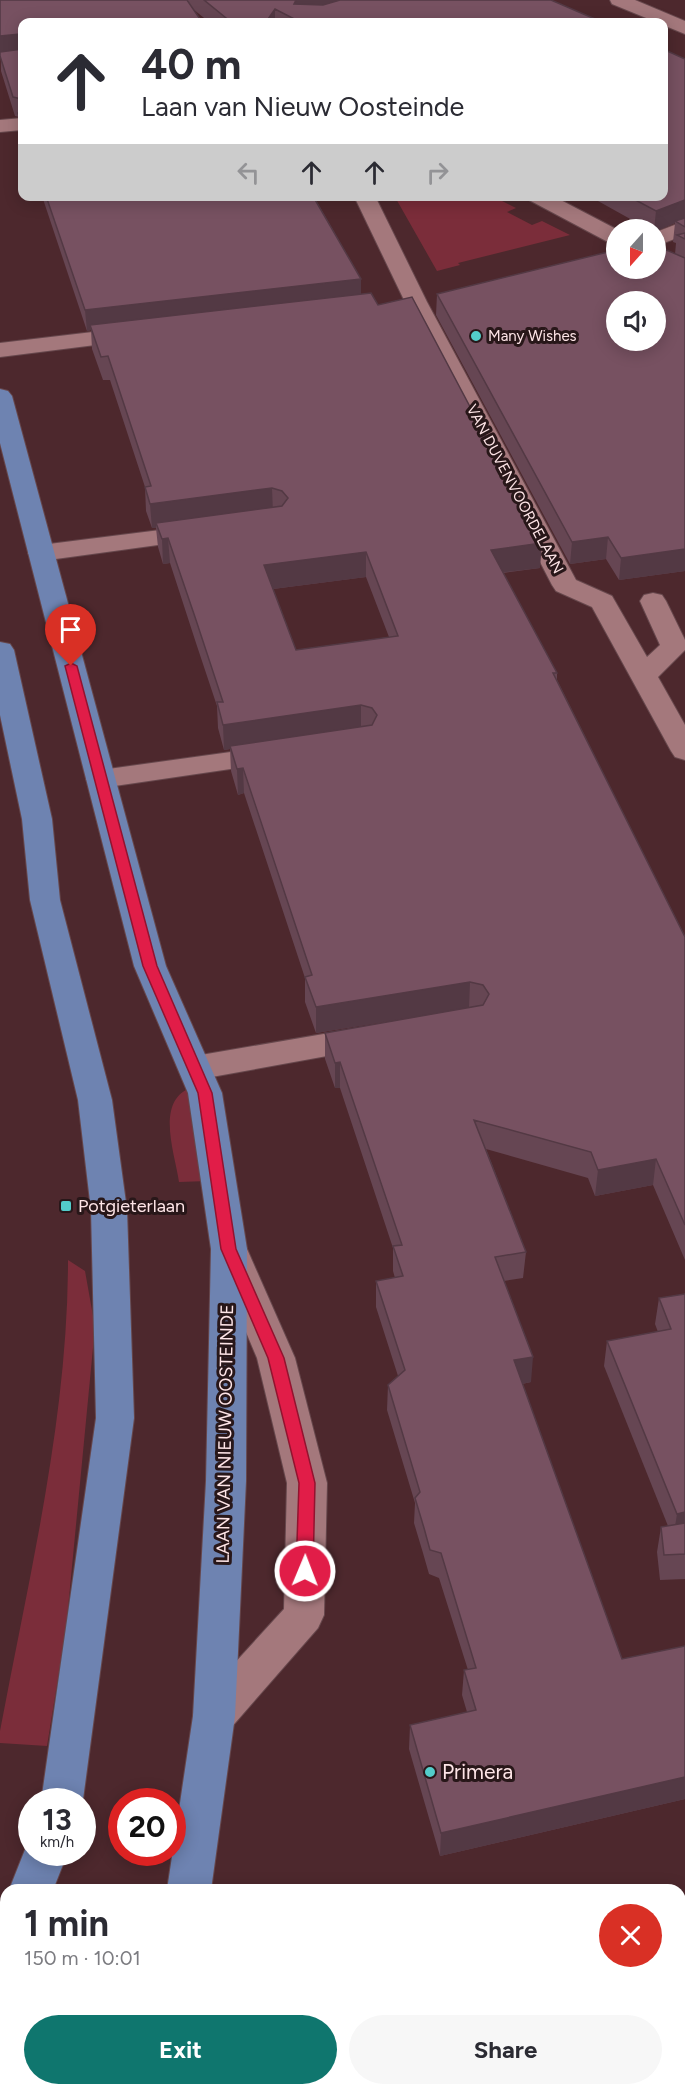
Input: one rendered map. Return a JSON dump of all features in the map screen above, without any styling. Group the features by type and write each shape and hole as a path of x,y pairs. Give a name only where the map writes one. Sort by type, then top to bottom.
{"main road":[{"name":"LAAN VAN NIEUW OOSTEINDE","path":"0,396 150,966 205,1093 229,1249 226,1481 214,1716 190,1884"},
{"path":"0,650 37,819 45,900 95,1100 109,1210 115,1418 65,1788"},
{"path":"33,1884 40,1866"}],"street":[{"path":"619,0 661,18"},
{"path":"668,21 685,28"},
{"path":"0,126 18,124"},
{"name":"VAN DUVENVOORDELAAN","path":"366,201 415,301 565,585 603,602 685,751"},
{"path":"543,201 606,244"},
{"path":"666,236 685,227"},
{"path":"0,350 161,331"},
{"path":"41,553 228,529"},
{"path":"644,675 674,646 652,601"},
{"path":"101,779 305,750"},
{"path":"195,1068 398,1033"},
{"path":"214,1716 304,1616 307,1483 276,1358 229,1249"}],"shaded area":[{"path":"397,201 502,201 516,208 507,212 532,225 542,221 570,235 458,263 460,265 437,271"},
{"path":"188,1089 208,1181 179,1182 170,1131 170,1118 178,1096"},
{"path":"68,1260 85,1271 95,1327 66,1629 47,1746 0,1743 0,1731 45,1497 54,1438 66,1320"}],"building":[{"path":"0,0 187,0 199,18 18,18 18,34 0,36"},
{"path":"204,0 296,0 294,4 323,5 340,0 551,0 593,18 292,18 275,9 269,18 226,18"},
{"path":"18,50 18,98 13,97 0,52"},
{"path":"668,51 685,59 685,200 656,211 637,201 668,201"},
{"path":"48,201 316,201 361,279 85,310"},
{"path":"685,218 685,227 675,221"},
{"path":"685,233 685,239 677,235"},
{"path":"666,250 685,258 685,549 621,558 608,537 572,542 437,294 606,252 606,279 666,279"},
{"path":"371,293 378,305 412,297 542,543 491,550 557,673 553,673 685,937 685,1225 656,1159 598,1170 591,1152 474,1120 526,1252 495,1257 533,1357 514,1360 622,1659 685,1646 685,1777 441,1833 410,1725 476,1710 464,1670 476,1668 441,1553 430,1550 415,1498 420,1492 388,1385 405,1370 376,1281 403,1276 393,1246 402,1245 340,1062 335,1063 325,1033 483,1005 489,994 483,985 470,982 316,1007 305,977 312,975 243,768 237,769 230,746 372,725 377,715 372,708 361,705 223,725 217,702 223,702 195,617 168,538 162,539 156,523 282,506 288,498 282,491 272,488 150,504 145,487 151,486 108,356 101,357 90,325","holes":["366,552 398,636 296,650 264,565"]},
{"path":"685,1294 685,1512 677,1514 607,1341 671,1329 659,1298"},
{"path":"685,1523 685,1554 664,1555 661,1527"}],"place":[{"name":"Many Wishes","path":"476,336"},
{"name":"Potgieterlaan","path":"66,1206"},
{"name":"Primera","path":"430,1772"}],"route":[{"path":"71,666 150,966 205,1093 229,1249 276,1358 307,1483 305,1571"}]}
